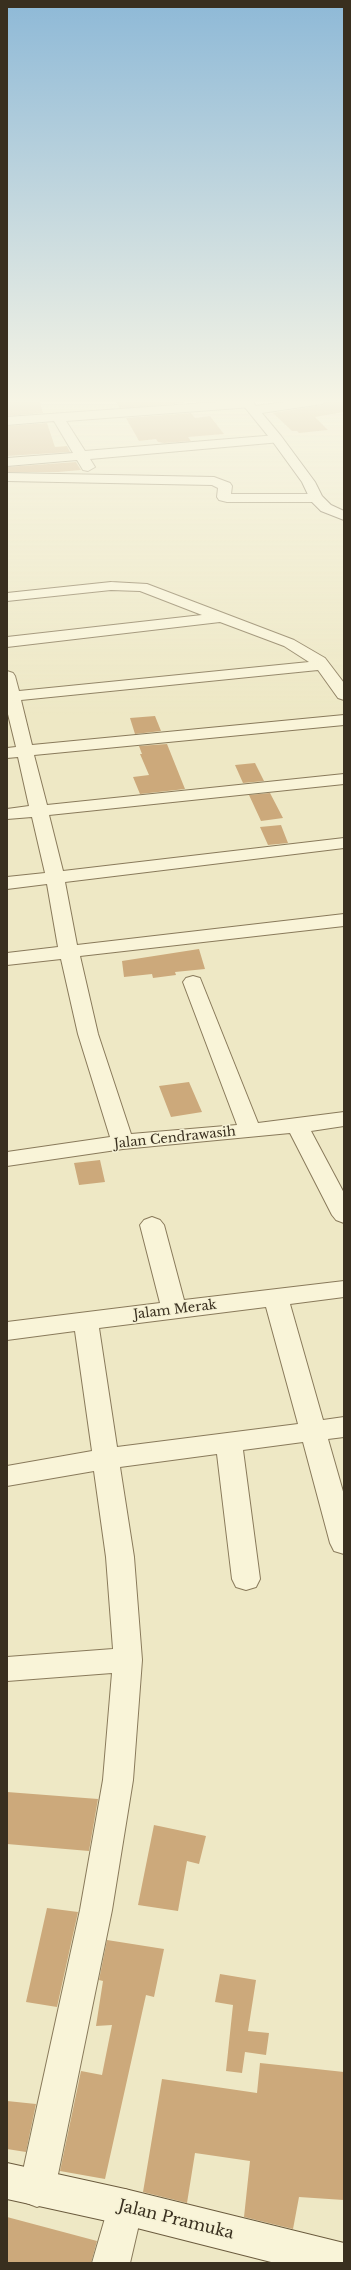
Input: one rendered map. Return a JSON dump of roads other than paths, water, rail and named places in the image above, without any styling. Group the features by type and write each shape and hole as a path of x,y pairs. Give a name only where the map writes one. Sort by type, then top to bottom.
{"street":[{"path":"324,506 344,516"},
{"path":"7,597 128,585 142,586 288,643 322,665 344,696"},
{"path":"7,642 221,618"},
{"path":"9,696 322,665"},
{"path":"7,676 16,752 38,811 55,877 69,953 88,1034 123,1142"},
{"path":"16,752 344,720"},
{"path":"7,814 344,780"},
{"path":"7,883 344,843"},
{"path":"7,959 344,920"},
{"path":"194,982 250,1131"},
{"name":"Jalan Cendrawasih","path":"7,1159 123,1142 250,1131 344,1120"},
{"path":"297,1126 344,1215"},
{"path":"152,1226 174,1310"},
{"name":"Jalam Merak","path":"7,1331 344,1289"},
{"path":"276,1298 344,1543"},
{"path":"22,2185 96,1910 116,1795 128,1660 120,1557 86,1321"},
{"path":"7,1476 105,1459 230,1444 344,1427"},
{"path":"230,1444 246,1579"},
{"path":"7,1669 128,1660"},
{"name":"Jalan Pramuka","path":"22,2185 125,2207 344,2262"},
{"path":"111,2263 125,2207"}]}
